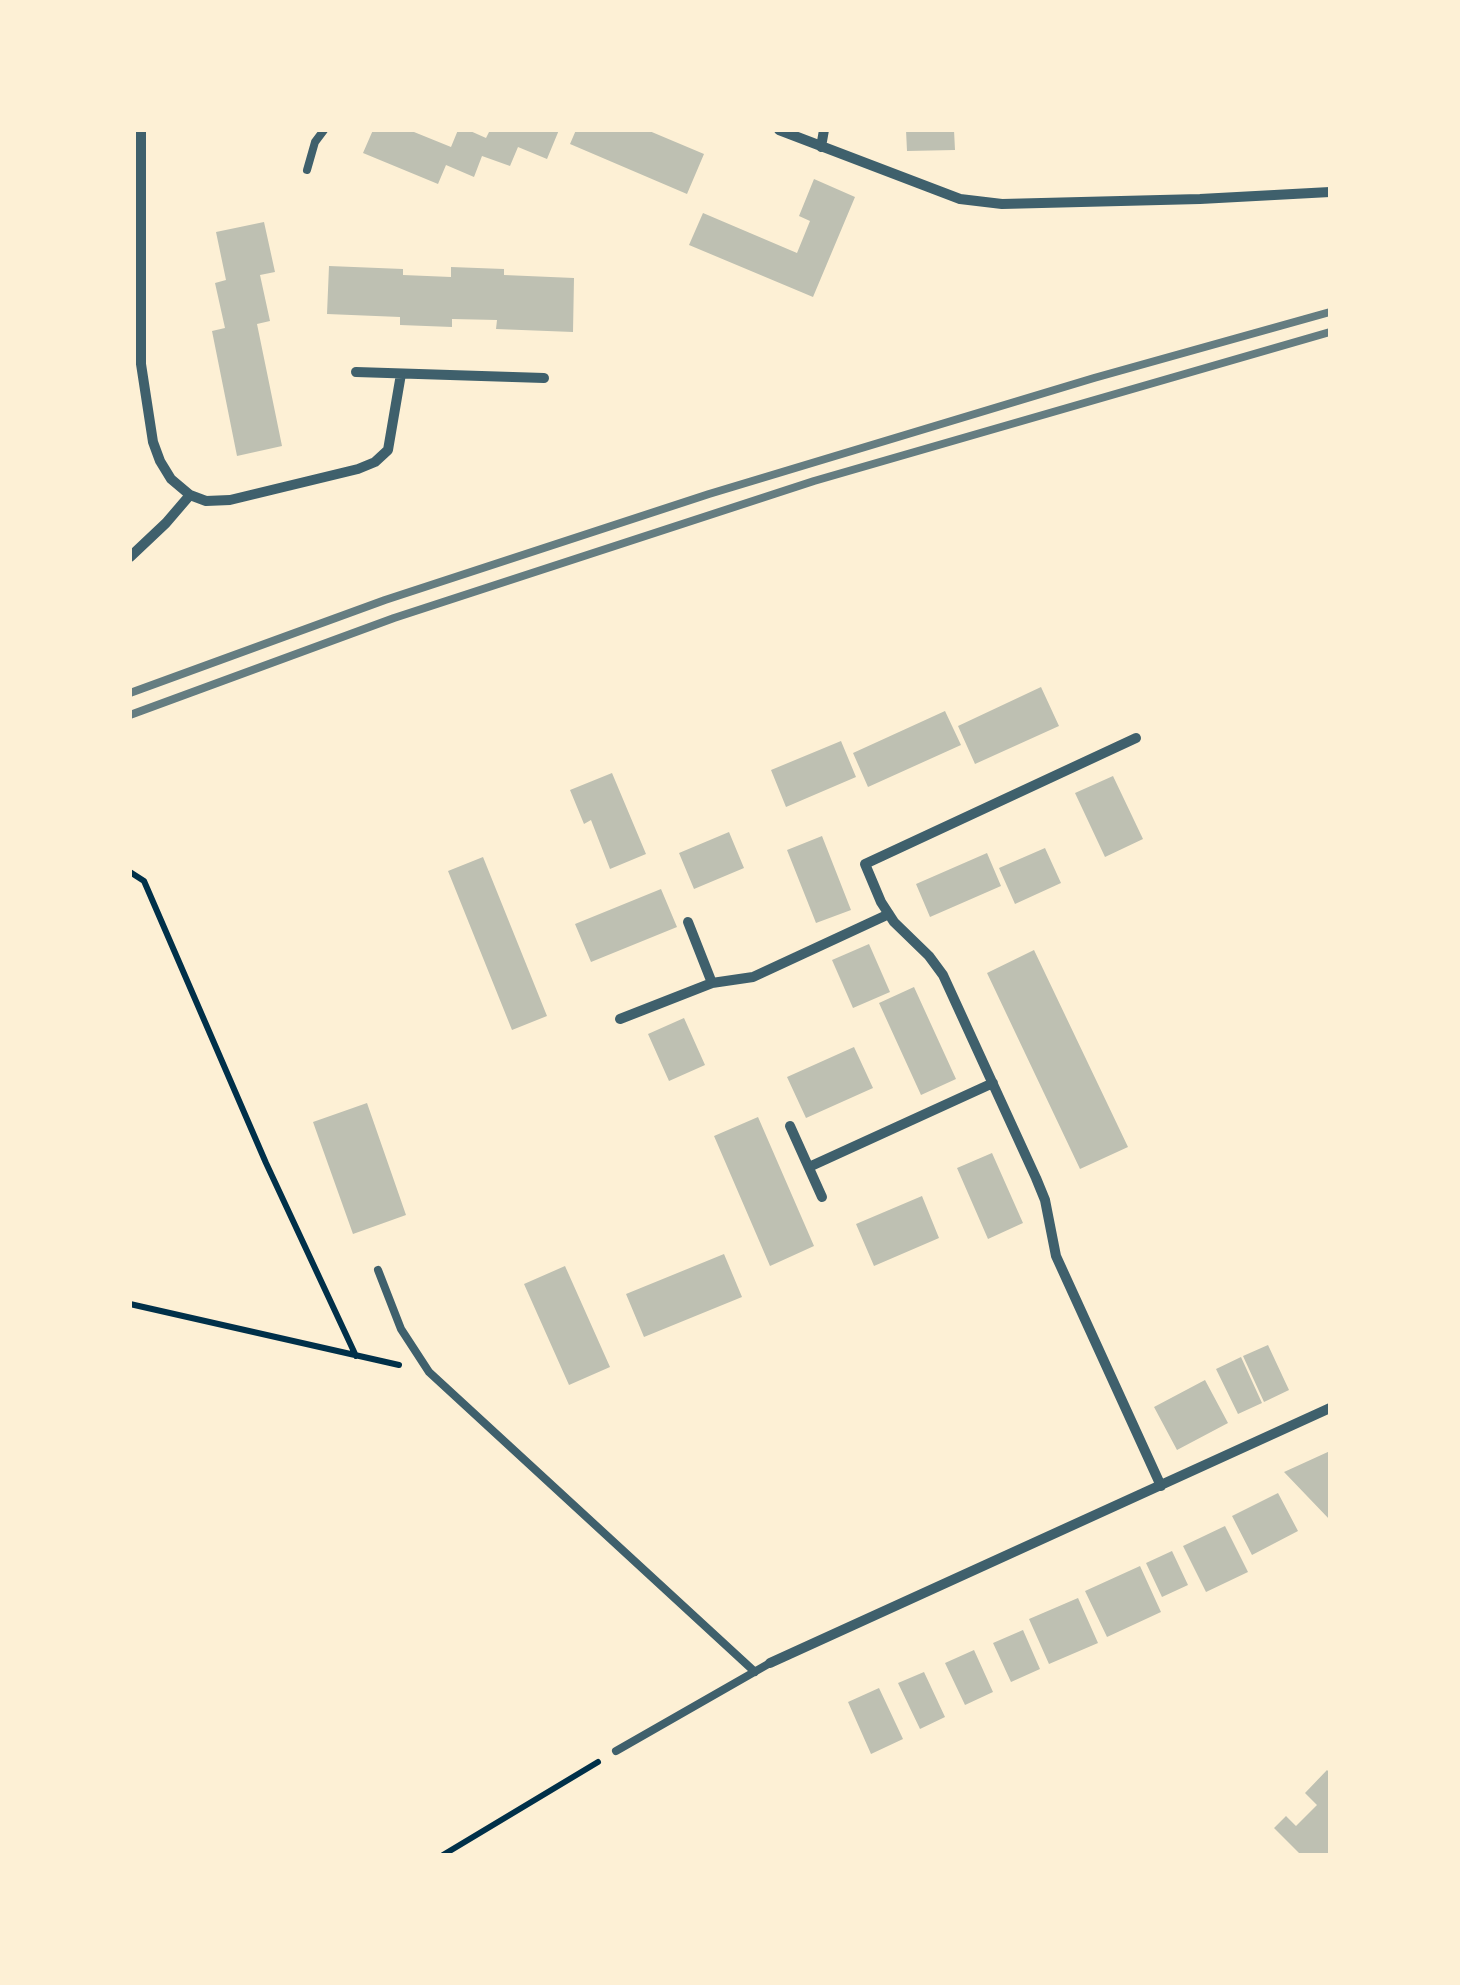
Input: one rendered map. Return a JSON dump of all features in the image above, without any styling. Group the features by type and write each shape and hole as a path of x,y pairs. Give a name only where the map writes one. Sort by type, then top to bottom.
{"street":[{"path":"140,130 141,364 146,408 160,462 170,479 206,501 230,500 358,470 388,450 401,374"},
{"path":"779,130 960,199 1002,204 1330,192"},
{"path":"821,147 824,130"},
{"path":"356,372 544,378"},
{"path":"130,557 190,494"},
{"path":"1136,738 865,864 894,922 930,956 943,976 1045,1200 1056,1256 1161,1486"},
{"path":"620,1019 712,983 753,977 889,914"},
{"path":"688,922 712,983"},
{"path":"809,1167 992,1083"},
{"path":"790,1126 822,1197"},
{"path":"770,1663 1330,1408"}],"lane":[{"path":"306,170 314,142 324,130"},
{"path":"378,1270 401,1330 429,1372 755,1672"},
{"path":"616,1751 770,1663"}],"path":[{"path":"130,872 144,881 266,1163 356,1356"},
{"path":"130,1304 429,1372"},
{"path":"443,1855 616,1751"}],"building":[{"path":"373,130 415,130 451,147 458,130 486,138 490,130 559,130 547,159 518,147 510,166 482,156 474,177 446,165 438,184 363,153"},
{"path":"576,130 647,130 704,154 687,194 570,144"},
{"path":"906,130 954,130 955,150 907,151"},
{"path":"814,179 855,197 813,297 689,245 703,213 797,253 810,221 799,216"},
{"path":"264,222 275,272 260,275 270,321 257,324 282,446 237,456 212,331 225,328 215,283 226,280 216,232"},
{"path":"329,266 403,269 403,275 451,277 451,267 504,269 504,275 574,278 573,332 496,329 497,320 452,319 452,327 400,325 400,317 327,314"},
{"path":"1041,687 1059,726 975,764 958,726"},
{"path":"945,711 961,745 868,787 853,753"},
{"path":"841,741 856,777 786,807 771,770"},
{"path":"612,773 646,854 610,869 591,820 584,824 570,790"},
{"path":"1113,776 1143,839 1105,857 1075,793"},
{"path":"729,832 744,868 694,889 679,853"},
{"path":"822,836 851,910 816,923 787,850"},
{"path":"1045,848 1061,883 1015,904 999,868"},
{"path":"987,853 1001,886 930,917 916,884"},
{"path":"483,857 547,1016 512,1030 448,871"},
{"path":"661,889 677,927 591,962 575,924"},
{"path":"869,944 890,992 853,1008 832,960"},
{"path":"1034,950 1128,1147 1080,1169 987,973"},
{"path":"914,987 956,1079 921,1095 879,1003"},
{"path":"684,1018 705,1065 669,1081 648,1034"},
{"path":"854,1047 873,1088 806,1118 787,1077"},
{"path":"367,1103 406,1215 353,1234 313,1122"},
{"path":"758,1117 814,1246 770,1266 714,1136"},
{"path":"992,1153 1023,1223 988,1239 957,1168"},
{"path":"922,1196 939,1238 874,1266 856,1224"},
{"path":"724,1254 742,1297 644,1337 626,1294"},
{"path":"565,1266 610,1367 569,1385 524,1284"},
{"path":"1268,1345 1289,1390 1264,1402 1243,1356"},
{"path":"1241,1357 1262,1403 1238,1414 1216,1369"},
{"path":"1205,1380 1228,1423 1177,1450 1154,1407"},
{"path":"1330,1451 1330,1520 1284,1472"},
{"path":"1278,1493 1298,1531 1252,1555 1232,1516"},
{"path":"1225,1526 1248,1572 1206,1592 1183,1546"},
{"path":"1172,1551 1188,1585 1162,1597 1146,1563"},
{"path":"1140,1566 1161,1612 1107,1637 1085,1591"},
{"path":"1078,1598 1098,1643 1049,1664 1029,1619"},
{"path":"1023,1630 1040,1669 1011,1682 993,1643"},
{"path":"974,1650 993,1692 965,1705 945,1663"},
{"path":"924,1672 945,1717 920,1729 898,1683"},
{"path":"879,1688 903,1739 871,1754 848,1702"},
{"path":"1327,1770 1330,1855 1301,1855 1274,1828 1286,1816 1296,1826 1317,1805 1305,1793"}],"railway":[{"path":"130,693 385,600 709,494 1094,378 1330,312"},
{"path":"130,715 394,618 814,481 1330,332"}]}
